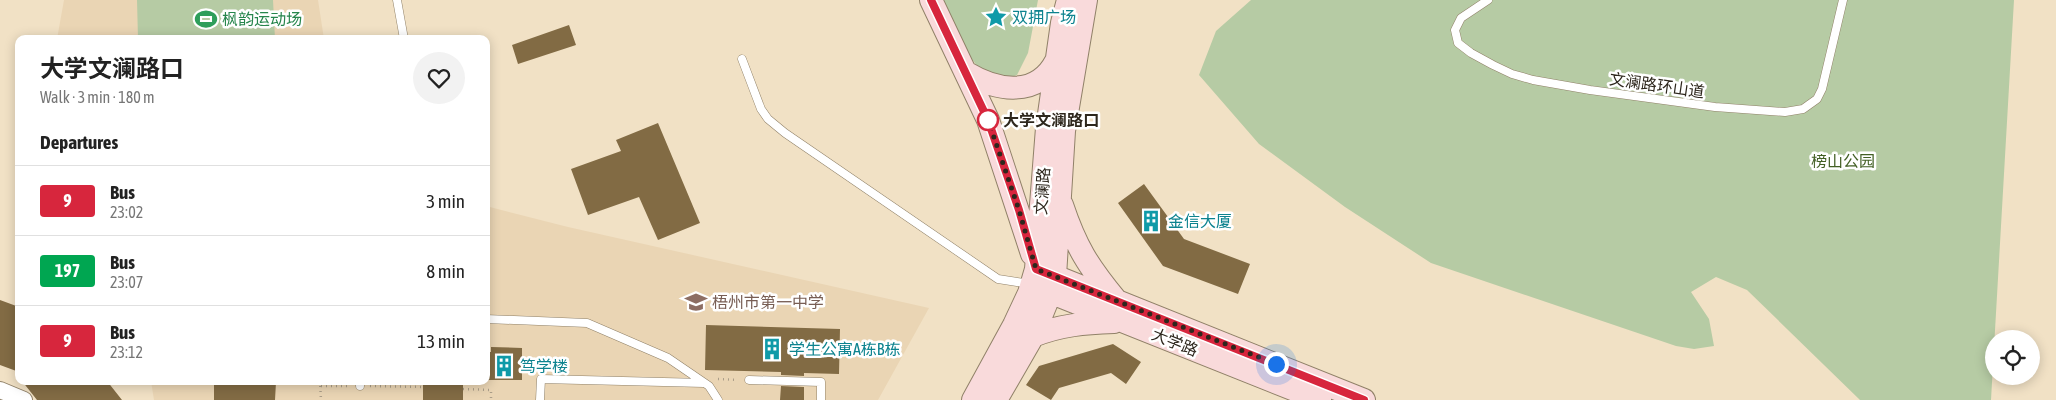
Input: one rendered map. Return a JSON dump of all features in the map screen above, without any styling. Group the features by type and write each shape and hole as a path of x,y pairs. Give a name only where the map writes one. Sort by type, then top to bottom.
{"main road":[{"path":"931,0 988,120 1043,280"},
{"name":"文澜路","path":"973,400 1014,324 1043,280 1046,128 1062,23 1068,0"},
{"name":"文澜路","path":"996,400 1033,336 1059,194 1064,131 1086,0"},
{"path":"967,73 981,82 995,86 1024,87 1037,84 1051,72 1056,61"},
{"path":"1033,336 1050,329 1120,311 1078,247 1059,194"},
{"name":"大学路","path":"1043,280 1120,311 1364,400"},
{"name":"大学路","path":"1120,311 1320,400"}],"street":[{"path":"0,390 24,400"}],"lane":[{"path":"397,0 403,35"},
{"name":"文澜路环山道","path":"1488,0 1461,18 1455,30 1458,43 1470,53 1512,74 1533,80 1590,90 1716,107 1785,112 1802,109 1817,99 1822,90 1843,0"},
{"path":"742,59 761,109 768,120 998,279 1043,280"},
{"path":"490,319 587,323 668,358 709,386 718,400"},
{"path":"540,400 541,379 700,381"},
{"path":"749,380 821,382 821,400"}],"path":[{"path":"700,381 749,380"},
{"path":"321,400 321,386 334,385"},
{"path":"392,385 423,387"},
{"path":"463,389 491,390 491,400"}],"shaded area":[{"path":"64,0 318,0 323,35 58,35"},
{"name":"梧州市第一中学","path":"490,207 568,227 929,308 878,400 154,400 152,385 490,385"}],"green space":[{"name":"枫韵运动场","path":"137,0 273,0 275,35 138,35"},
{"path":"938,0 1038,0 1028,53 1017,75 1006,79 978,67 967,53"},
{"name":"榜山公园","path":"1251,0 2014,0 1995,330 1985,330 1985,385 1992,385 1991,400 1860,400 1747,290 1716,277 1691,292 1709,319 1714,346 1694,349 1676,346 1431,263 1345,207 1259,144 1199,75 1216,31"}],"building":[{"path":"569,25 576,45 518,64 512,45"},
{"path":"658,123 700,223 658,240 639,197 588,215 571,169 621,151 616,140"},
{"name":"金信大厦","path":"1144,184 1184,239 1250,264 1238,294 1163,266 1118,203"},
{"path":"0,300 15,306 15,371 0,365"},
{"name":"学生公寓A栋B栋","path":"706,325 840,329 839,374 804,373 804,376 781,375 781,372 705,370"},
{"path":"1113,344 1141,362 1126,384 1111,373 1059,388 1051,400 1026,385 1039,366"},
{"name":"笃学楼","path":"491,347 522,348 522,380 490,380"},
{"path":"25,385 110,385 122,400 37,400"},
{"path":"214,385 276,385 275,400 214,400"},
{"path":"423,385 463,385 463,400 423,400"},
{"path":"781,386 804,387 804,400 780,400"}],"bus line":[{"name":"9","path":"931,0 988,120 1019,210 1036,269 1364,400"}],"place":[{"name":"双拥广场","path":"996,17"},
{"name":"枫韵运动场","path":"206,19"},
{"name":"大学文澜路口","path":"988,120"},
{"name":"金信大厦","path":"1151,221"},
{"name":"梧州市第一中学","path":"696,302"},
{"name":"学生公寓A栋B栋","path":"772,349"},
{"name":"笃学楼","path":"504,366"}],"route":[{"path":"988,120 1019,210 1036,269 1276,364"}]}
